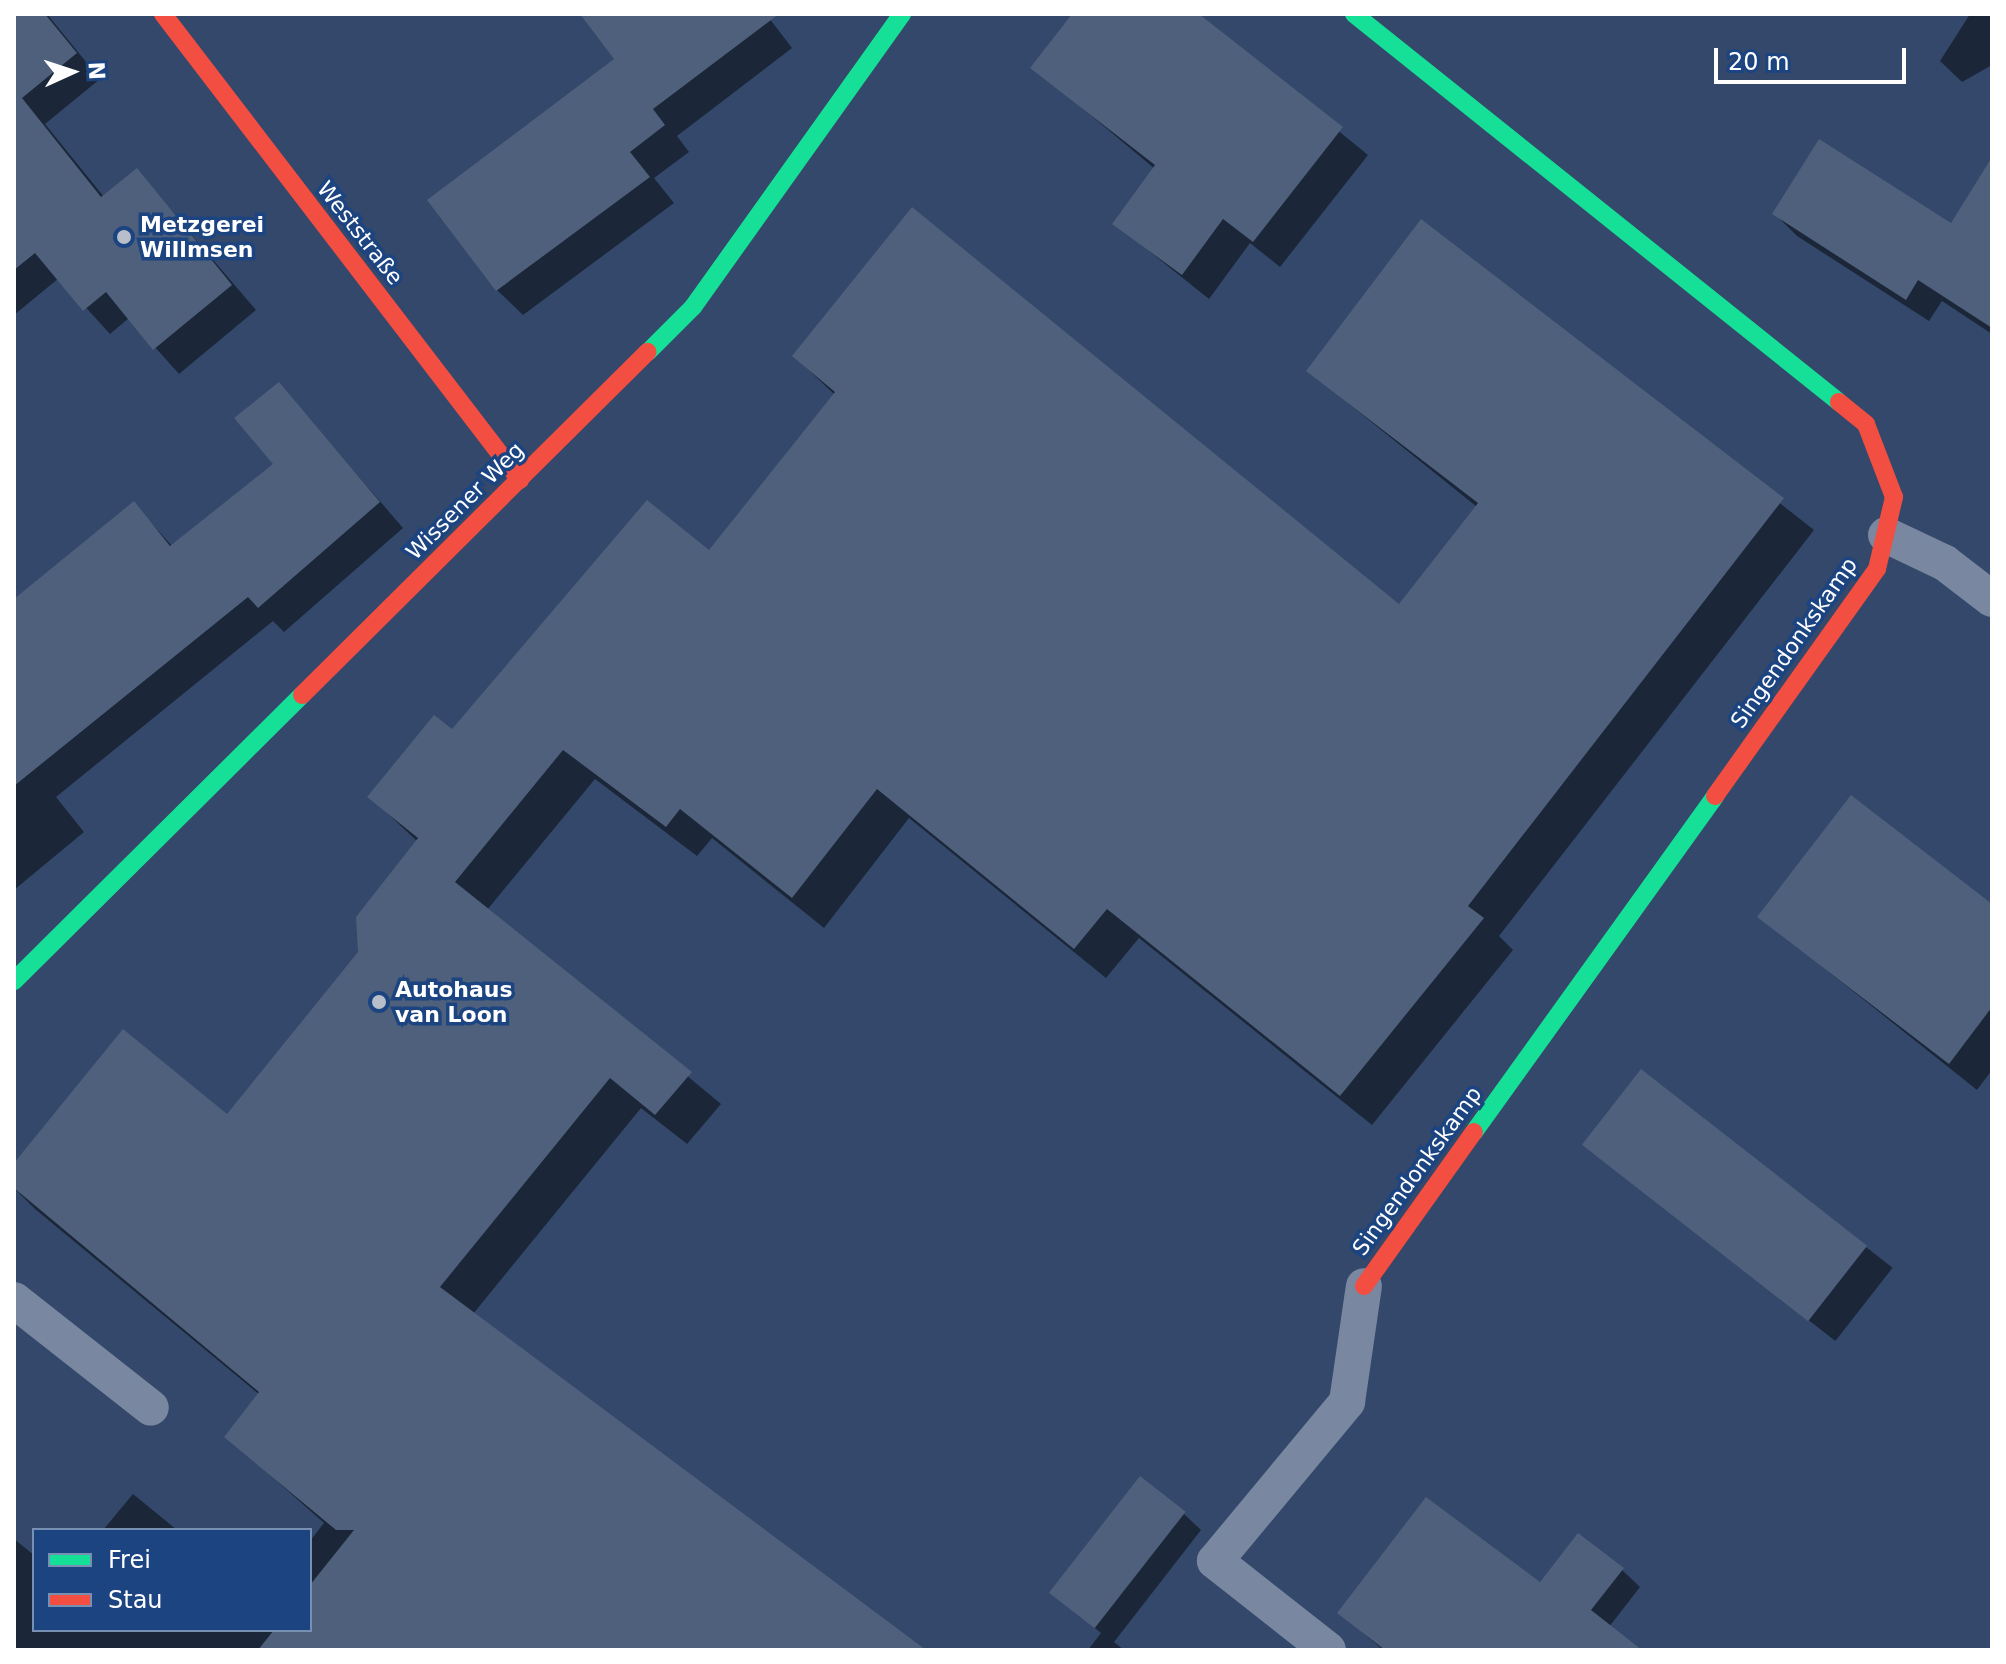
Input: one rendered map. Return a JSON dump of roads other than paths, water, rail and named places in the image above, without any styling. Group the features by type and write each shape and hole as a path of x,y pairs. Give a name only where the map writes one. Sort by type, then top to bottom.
{"street":[{"name":"Weststraße","path":"163,14 520,480"},
{"name":"Wissener Weg","path":"14,981 693,307 902,14"},
{"name":"Singendonkskamp","path":"1354,14 1866,424 1894,497 1877,569 1364,1286"}],"lane":[{"path":"1886,535 1945,563 1992,599"},
{"path":"1328,1650 1215,1561 1347,1402 1364,1286"},
{"path":"14,1300 151,1408"}],"place":[{"name":"Metzgerei Willmsen","path":"124,237"},
{"name":"Autohaus van Loon","path":"379,1002"}]}
